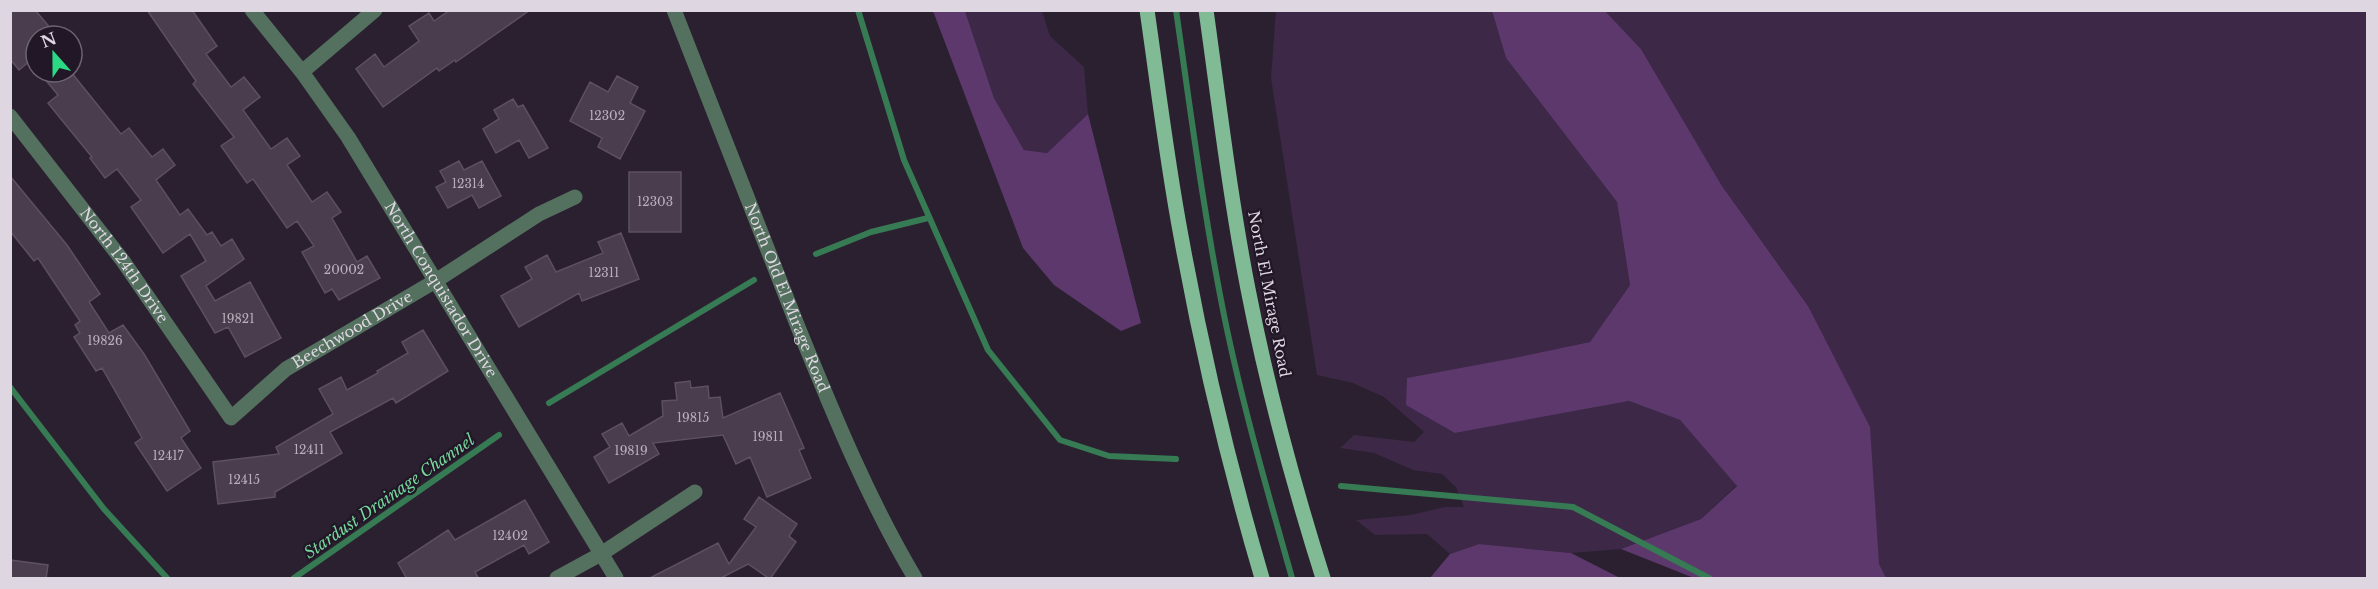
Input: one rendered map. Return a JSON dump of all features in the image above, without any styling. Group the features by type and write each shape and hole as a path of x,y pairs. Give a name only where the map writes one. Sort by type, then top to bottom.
{"main road":[{"path":"1147,10 1181,235 1211,387 1262,579"},
{"name":"North El Mirage Road","path":"1206,10 1237,231 1266,373 1307,528 1323,579"}],"street":[{"name":"North Conquistador Drive","path":"252,10 302,72 348,137 534,440 616,579"},
{"path":"302,72 375,10"},
{"name":"North Old El Mirage Road","path":"674,10 780,283 858,469 915,579"},
{"name":"North 124th Drive","path":"10,116 123,261 231,418"},
{"name":"Beechwood Drive","path":"231,418 286,369 436,280 539,214 574,197"},
{"path":"557,579 601,554 695,492"}],"shaded area":[{"path":"933,11 965,11 994,98 1024,150 1047,153 1088,114 1141,323 1121,331 1054,285 1023,248"},
{"path":"965,11 1042,11 1050,36 1084,67 1088,114 1047,153 1024,150 994,98"},
{"path":"1276,11 1492,11 1506,58 1617,202 1630,285 1590,342 1509,359 1455,433 1629,401 1680,420 1737,485 1701,519 1621,549 1571,553 1479,544 1450,554 1427,534 1375,535 1356,520 1411,515 1445,507 1464,507 1456,487 1442,474 1413,470 1374,453 1340,448 1354,435 1414,442 1424,432 1384,397 1353,383 1317,375 1271,78"},
{"path":"1492,11 1605,11 1641,49 1722,186 1808,306 1870,427 1879,564 1886,578 1694,578 1621,549 1701,519 1737,486 1680,420 1629,401 1455,433 1406,405 1407,378 1590,342 1630,285 1617,202 1506,58"},
{"path":"1605,11 2367,11 2367,578 1886,578 1879,565 1808,306 1722,186 1641,49"},
{"path":"1479,544 1571,553 1620,578 1430,578 1450,554"}],"building":[{"path":"10,10 35,10 47,24 24,24 24,66 19,70 10,59"},
{"path":"147,10 192,10 217,46 206,54 231,87 244,77 260,97 243,110 271,149 287,138 300,156 287,165 312,202 327,192 341,212 332,218 357,262 367,256 380,278 339,300 332,289 325,293 302,252 314,246 297,221 287,228 253,179 247,183 221,146 234,137 193,84 196,81"},
{"path":"450,10 530,10 456,62 455,60 439,71 437,68 383,107 356,69 375,54 384,67 419,41 409,26 429,13 434,21"},
{"path":"617,76 638,87 630,103 645,111 620,159 598,147 602,138 570,121 590,82 608,92"},
{"path":"49,84 81,84 121,134 129,128 152,157 163,149 175,165 156,180 180,215 188,209 207,235 212,232 221,246 232,239 244,259 206,286 215,301 250,282 281,338 245,357 228,327 215,333 181,276 206,261 190,234 163,253 131,207 141,200 117,169 105,178 90,158 92,157 48,103 58,95"},
{"path":"513,99 518,107 523,105 548,148 529,158 519,140 496,153 483,129 499,119 494,110"},
{"path":"459,161 464,170 482,161 501,196 479,208 472,195 448,208 436,187 446,182 440,171"},
{"path":"629,172 681,172 681,232 629,232"},
{"path":"10,176 67,245 100,294 89,302 109,333 123,325 144,354 190,431 181,438 201,468 167,491 135,443 142,438 102,368 96,371 74,337 80,333 75,325 80,321 38,258 34,261 10,231"},
{"path":"621,233 639,279 582,301 579,293 519,327 501,296 532,279 525,267 547,255 556,272 603,253 598,242"},
{"path":"423,330 448,371 396,403 393,398 330,432 342,453 275,492 275,497 218,504 213,462 279,454 276,447 333,414 319,389 341,377 347,390 378,373 377,371 408,353 402,342"},
{"path":"690,381 691,388 708,386 709,398 720,397 723,418 780,393 804,448 799,450 811,478 767,497 750,457 736,464 723,435 653,443 659,454 609,483 594,457 610,447 602,434 622,423 629,436 663,416 662,401 677,400 675,383"},
{"path":"759,497 797,524 789,536 796,542 770,579 748,564 719,579 648,579 718,543 729,564 756,527 744,519"},
{"path":"525,500 549,542 529,554 524,545 475,572 479,579 407,579 398,563 448,530 455,540"},
{"path":"10,560 48,565 46,579 10,579"}],"waterway":[{"path":"858,10 904,160 988,350 1060,440 1109,456 1176,459"},
{"path":"1176,10 1217,281 1248,417 1292,578"},
{"name":"Stardust Drainage Channel","path":"816,254 871,232 928,218"},
{"name":"Stardust Drainage Channel","path":"549,403 754,280"},
{"name":"Stardust Drainage Channel","path":"10,387 104,509 167,578"},
{"name":"Stardust Drainage Channel","path":"294,578 499,435"},
{"path":"1341,486 1573,507 1709,578"}]}
